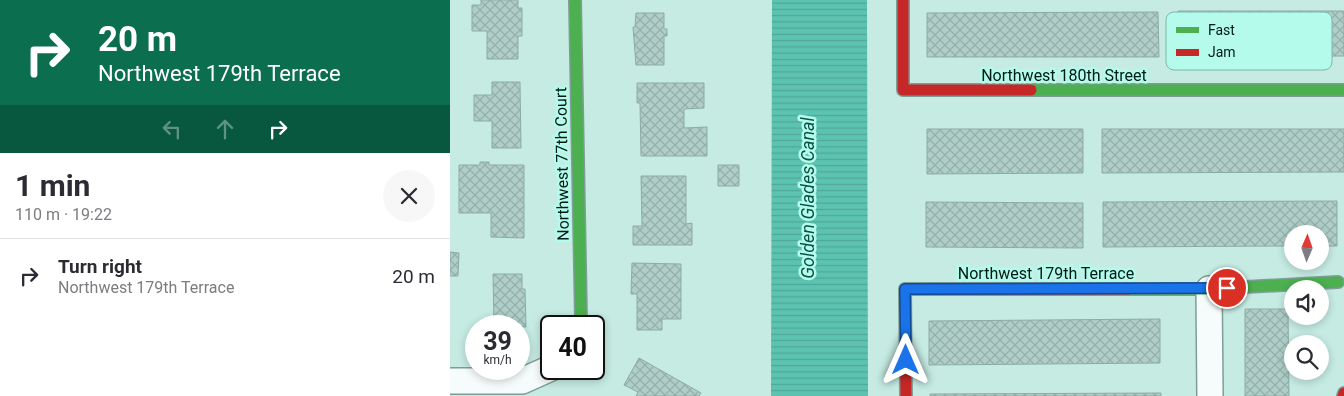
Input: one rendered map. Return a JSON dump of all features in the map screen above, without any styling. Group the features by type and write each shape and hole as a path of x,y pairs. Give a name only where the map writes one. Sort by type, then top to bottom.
{"street":[{"name":"Northwest 77th Court","path":"575,0 581,315"},
{"name":"Northwest 180th Street","path":"903,0 903,90 1344,90"},
{"name":"Northwest 179th Terrace","path":"906,396 905,289 1209,289 1338,282"},
{"path":"1209,289 1210,396"},
{"path":"450,381 522,381 540,373"}],"water":[{"name":"Golden Glades Canal","path":"772,0 867,0 868,396 771,396"}],"building":[{"path":"481,0 518,0 518,8 522,8 522,36 518,36 518,59 487,59 487,31 472,31 472,5 481,5"},
{"path":"1344,11 1344,56 1332,56 1332,12 1178,12"},
{"path":"1158,12 1159,57 927,57 927,13"},
{"path":"636,13 664,13 664,29 667,29 667,36 664,36 664,65 636,65 633,27 635,27"},
{"path":"492,82 520,82 521,148 492,148 492,121 474,121 474,95 492,95"},
{"path":"637,83 704,83 704,108 684,109 684,128 707,127 707,156 641,156 640,103 637,103"},
{"path":"927,129 1083,129 1083,173 927,174"},
{"path":"1102,129 1344,129 1344,172 1102,173"},
{"path":"480,162 489,162 489,165 524,165 524,238 491,237 491,213 459,213 459,165 480,165"},
{"path":"718,165 739,165 739,186 718,186"},
{"path":"641,176 686,176 686,224 692,223 692,245 633,245 633,226 642,226"},
{"path":"1337,201 1337,246 1329,246 1329,225 1284,225 1284,246 1103,247 1103,202"},
{"path":"926,202 1083,203 1083,248 926,247"},
{"path":"450,252 459,253 458,276 450,276"},
{"path":"632,263 681,264 681,319 662,319 662,330 637,330 637,294 631,294"},
{"path":"493,274 522,274 522,289 525,289 526,315 494,315"},
{"path":"1245,309 1284,309 1284,325 1288,325 1288,335 1284,335 1284,380 1289,380 1289,396 1245,396"},
{"path":"1160,319 1160,363 929,365 929,321"},
{"path":"639,358 701,393 699,396 636,396 638,392 624,385"},
{"path":"1161,393 1161,396 930,396 930,394"}],"traffic: fast":[{"path":"575,0 581,315"},
{"path":"1031,90 1344,90"},
{"path":"1128,289 1209,289 1338,282"}],"traffic: jam":[{"path":"903,0 903,90 1031,90"},
{"path":"906,396 905,289 1128,289"}],"route":[{"path":"906,360 905,289 1227,288"}]}
